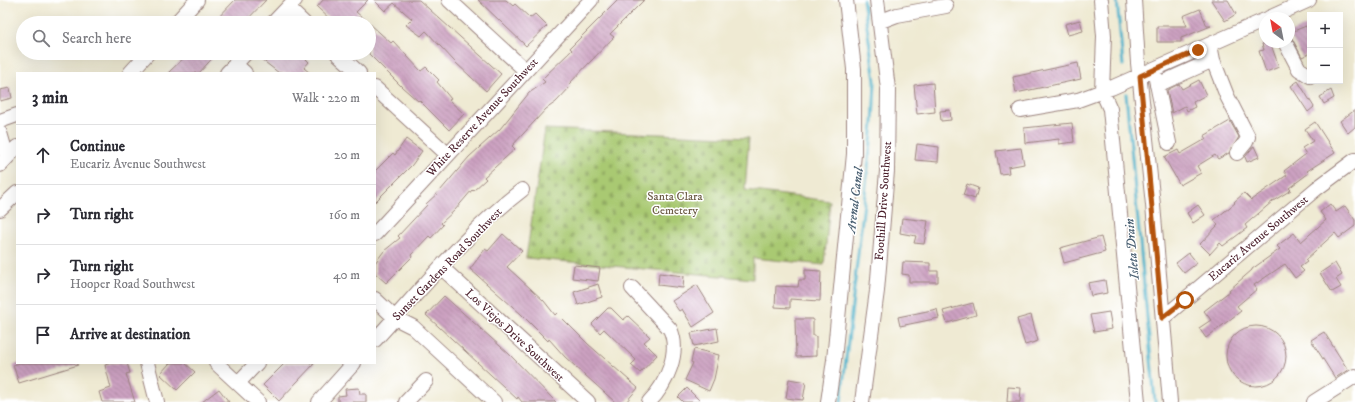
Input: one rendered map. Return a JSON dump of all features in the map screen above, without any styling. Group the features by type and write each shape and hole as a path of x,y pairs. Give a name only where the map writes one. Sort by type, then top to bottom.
{"street":[{"path":"182,16 197,0"},
{"path":"449,0 525,70"},
{"name":"White Reserve Avenue Southwest","path":"376,233 447,154 591,0"},
{"path":"828,402 834,360 854,154 854,69 846,0"},
{"name":"Foothill Drive Southwest","path":"862,402 877,291 887,171 888,89 881,21 877,0"},
{"path":"1101,0 1104,36 1104,73 1102,91 1110,109 1138,402"},
{"path":"1134,0 1170,402"},
{"path":"1283,12 1309,0"},
{"path":"280,16 291,4 299,16"},
{"path":"881,21 897,15 946,6"},
{"path":"1020,110 1078,100 1140,76 1259,23"},
{"path":"1210,45 1213,60 1227,96 1248,137 1237,153"},
{"path":"1288,48 1299,70 1307,74"},
{"path":"131,72 142,60"},
{"path":"236,70 242,60"},
{"path":"345,60 358,72"},
{"path":"1156,85 1213,60"},
{"path":"1154,69 1156,85 1169,143"},
{"path":"376,89 447,154"},
{"path":"0,121 16,115"},
{"path":"0,133 3,161"},
{"path":"3,161 16,149"},
{"name":"Eucariz Avenue Southwest","path":"1162,318 1316,189 1355,160"},
{"name":"Sunset Gardens Road Southwest","path":"376,339 500,207 522,190"},
{"path":"0,209 16,194"},
{"name":"Los Viejos Drive Southwest","path":"442,267 588,402"},
{"path":"632,288 670,329 674,337 674,352 664,383 649,402"},
{"path":"376,300 395,318 413,327 494,402"},
{"path":"147,364 157,402"},
{"path":"217,364 258,402"},
{"path":"238,383 256,364"},
{"path":"319,402 353,364"},
{"path":"1314,402 1355,376"},
{"path":"406,402 426,382"}],"green space":[{"name":"Santa Clara Cemetery","path":"545,129 749,138 745,190 830,201 824,265 753,258 753,279 526,258"}],"building":[{"path":"235,0 266,0 251,16 220,16"},
{"path":"323,0 368,0 356,12 361,16 327,16 317,7"},
{"path":"374,0 419,0 501,74 486,91 455,62 426,31 421,36 406,25 412,19 394,3 385,11"},
{"path":"478,0 506,0 513,6 515,4 530,18 535,14 547,26 526,46"},
{"path":"618,0 644,0 610,34 614,37 569,84 571,86 556,102 546,109 512,146 515,149 484,177 486,179 473,191 472,190 455,210 441,223 443,225 431,238 429,236 411,255 412,257 386,283 376,274 376,262 384,251 400,238 398,236 427,205 426,204 440,191 469,157 500,129 529,93 545,82 542,79 572,50 570,48"},
{"path":"1211,0 1228,0 1236,14 1225,21"},
{"path":"1200,9 1207,26 1211,26 1181,38 1181,42 1157,42 1157,26 1187,26 1183,16"},
{"path":"1080,20 1083,31 1068,35 1065,24"},
{"path":"1306,26 1307,28 1307,54 1302,57 1295,44 1295,31"},
{"path":"376,29 391,43 393,41 421,71 426,67 439,80 437,82 451,99 449,100 464,114 449,130 419,100 418,101 375,60"},
{"path":"1263,48 1272,48 1279,67 1266,72 1259,51 1264,50"},
{"path":"182,60 211,60 200,72 169,72"},
{"path":"262,60 307,60 309,62 304,68 309,72 278,72"},
{"path":"1078,63 1081,79 1016,93 1013,77"},
{"path":"1199,80 1206,95 1193,102 1195,107 1187,111 1185,106 1172,113 1167,90 1179,84 1182,89"},
{"path":"1298,81 1314,107 1308,112 1291,86"},
{"path":"933,83 935,112 917,114 914,85"},
{"path":"10,88 12,98 0,101 0,90"},
{"path":"1331,90 1334,98 1324,104 1320,97"},
{"path":"950,110 951,120 941,121 940,111"},
{"path":"1355,110 1355,127 1348,133 1340,121"},
{"path":"1230,121 1239,137 1229,153 1218,159 1215,155 1197,166 1201,173 1180,185 1164,157 1178,150 1180,154 1206,139 1204,136"},
{"path":"1315,122 1335,153 1307,171 1309,173 1289,188 1291,190 1273,201 1245,225 1247,228 1223,246 1220,243 1210,254 1200,244 1218,225 1214,220 1235,203 1234,202 1244,193 1251,200 1287,175 1284,171 1306,154 1302,148 1313,141 1305,129"},
{"path":"1072,123 1074,142 1059,144 1059,139 1025,143 1024,128"},
{"path":"406,139 422,151 412,165 376,201 376,170 393,153 395,155"},
{"path":"917,144 939,147 938,162 915,160"},
{"path":"1254,146 1259,157 1247,162 1245,157"},
{"path":"1021,148 1024,164 1008,167 1009,173 1000,174 996,151"},
{"path":"967,184 978,188 975,199 963,195"},
{"path":"1330,204 1336,212 1345,206 1355,220 1355,226 1339,238 1335,233 1305,260 1307,262 1300,267 1304,271 1295,278 1285,264 1254,285 1257,289 1237,306 1241,311 1206,338 1199,328 1211,320 1204,311 1230,291 1229,290 1252,269 1280,249 1277,246 1294,233 1301,242 1326,220 1320,212"},
{"path":"1198,205 1205,215 1193,223 1187,213"},
{"path":"902,218 928,221 924,244 914,243 916,236 900,233"},
{"path":"503,234 522,251 507,267 544,301 555,315 557,313 588,344 638,388 626,402 615,402 565,357 549,339 548,341 521,314 470,269 485,249 488,251"},
{"path":"1101,237 1105,252 1064,263 1060,248"},
{"path":"1189,253 1197,263 1184,273 1176,263"},
{"path":"903,262 930,263 930,271 938,271 938,282 909,282 909,275 902,274"},
{"path":"1335,263 1342,275 1336,279 1341,287 1332,292 1320,273"},
{"path":"574,265 600,268 598,281 572,278"},
{"path":"805,270 821,271 820,301 790,299 790,308 775,307 776,286 798,287 799,280 805,280"},
{"path":"659,273 684,276 683,288 658,285"},
{"path":"1105,280 1107,293 1091,296 1088,283"},
{"path":"598,284 602,297 578,305 574,292"},
{"path":"697,285 714,313 693,327 682,309 679,311 672,301"},
{"path":"444,296 509,354 556,402 522,402 518,397 517,399 426,315"},
{"path":"973,303 976,315 947,323 943,311"},
{"path":"608,308 611,308 623,320 628,316 650,337 644,342 657,355 640,373 631,365 636,360 604,329 600,333 592,324"},
{"path":"937,309 939,318 900,326 898,317"},
{"path":"1109,312 1112,329 1094,332 1090,315"},
{"path":"1031,315 1038,341 1025,345 1017,319"},
{"path":"795,319 813,319 813,336 816,336 816,356 796,357"},
{"path":"1250,326 1262,326 1278,334 1284,344 1286,356 1284,368 1278,378 1262,386 1250,386 1234,378 1226,362 1226,350 1234,334"},
{"path":"717,328 719,341 694,346 691,333"},
{"path":"1324,332 1348,370 1335,378 1311,340"},
{"path":"694,349 719,355 714,379 709,391 685,380 693,363 691,362"},
{"path":"78,364 78,365 19,383 13,365"},
{"path":"127,364 130,373 126,374 135,402 102,402 99,392 111,388 105,365"},
{"path":"169,364 186,364 195,372 177,390 160,374"},
{"path":"284,364 314,364 279,401 263,385"},
{"path":"789,379 806,382 803,400 786,398"},
{"path":"1008,387 1021,388 1020,402 1007,402"},
{"path":"359,388 360,394 366,394 366,402 338,402 338,396 346,395 345,389"},
{"path":"687,388 701,402 683,402 678,397"},
{"path":"219,389 229,402 202,402"}],"waterway":[{"name":"Arenal Canal","path":"841,402 873,124 875,81 863,0"},
{"name":"Isleta Drain","path":"1117,0 1123,65"},
{"name":"Isleta Drain","path":"1126,94 1155,402"}],"route":[{"path":"1185,300 1162,318 1153,205 1140,76 1198,50"}]}
